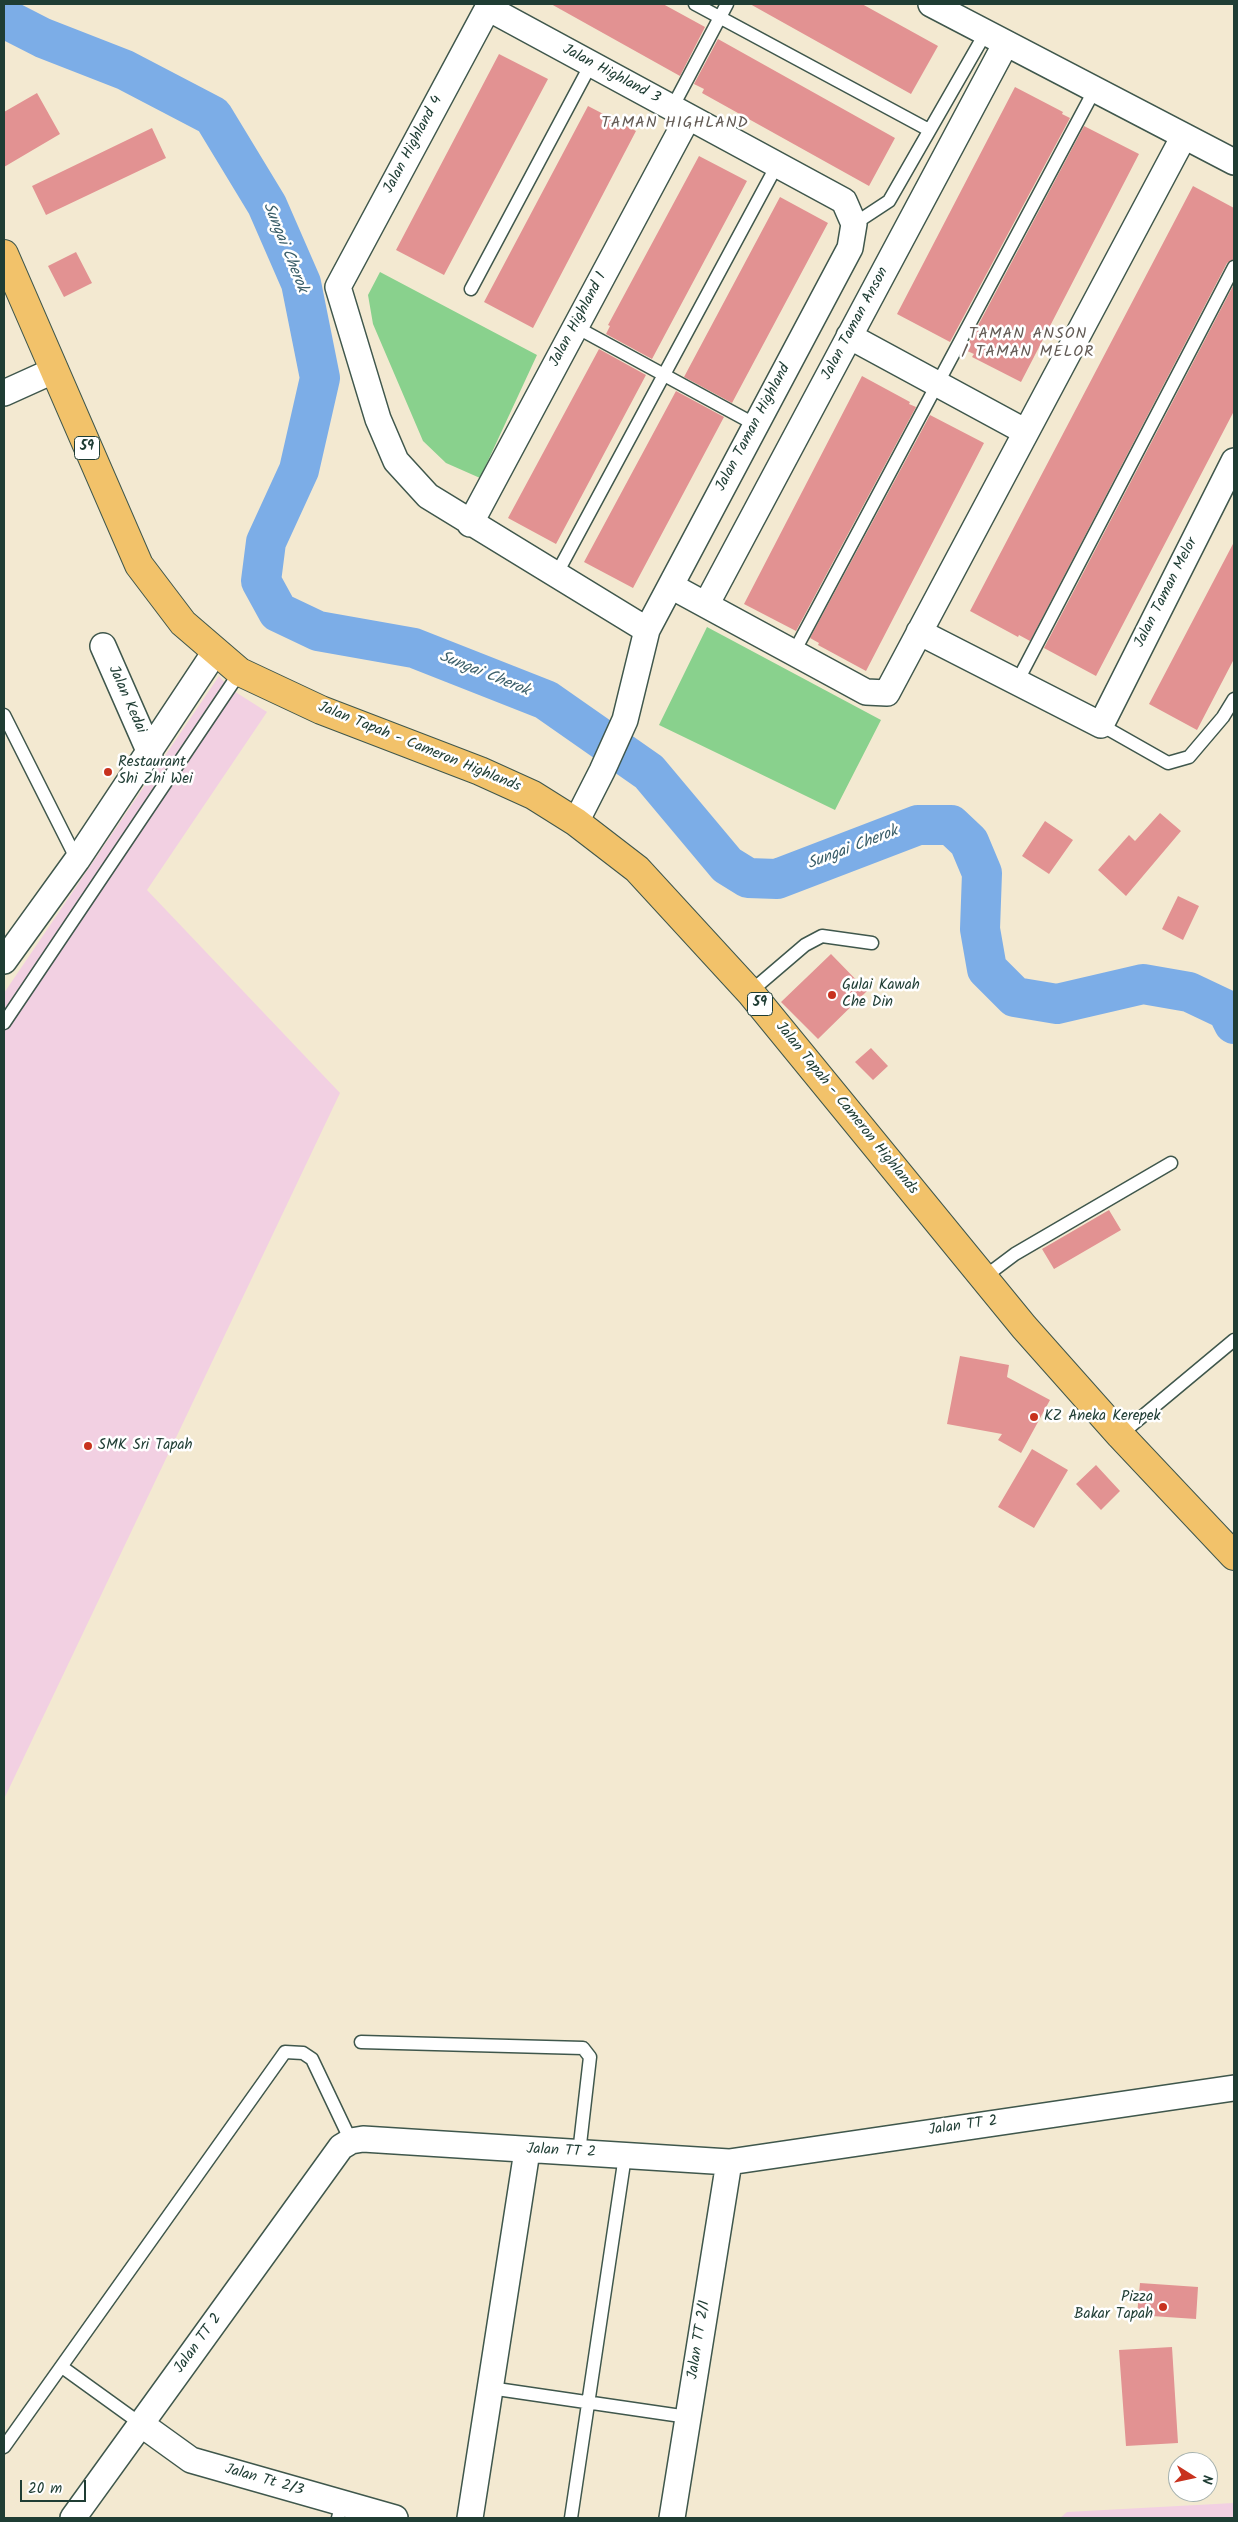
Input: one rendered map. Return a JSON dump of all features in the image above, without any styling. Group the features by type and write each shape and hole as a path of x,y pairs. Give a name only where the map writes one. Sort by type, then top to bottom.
{"main road":[{"name":"Jalan Tapah - Cameron Highlands","path":"4,254 56,370 83,439 139,565 183,623 240,672 321,710 480,771 533,795 576,822 638,869 750,992 983,1278 1120,1435 1234,1556"}],"street":[{"path":"931,4 1234,162"},
{"name":"Jalan Highland 3","path":"489,6 591,64 844,201 854,224"},
{"name":"Jalan Highland 4","path":"470,524 428,496 396,461 378,419 338,287 489,6"},
{"name":"Jalan Taman Anson","path":"706,605 850,336 996,38"},
{"name":"Jalan Highland 1","path":"470,524 576,327 680,112"},
{"path":"671,586 866,692 887,693 1184,136"},
{"name":"Jalan Taman Highland","path":"576,822 625,720 647,630 850,248 854,224"},
{"path":"850,336 1026,432"},
{"path":"4,393 56,370"},
{"name":"Jalan Taman Melor","path":"1101,725 1234,461"},
{"path":"470,524 647,630"},
{"path":"919,632 1101,725"},
{"name":"Jalan Kedai","path":"103,646 150,753"},
{"path":"6,949 77,860 150,753 215,652"},
{"name":"Jalan TT 2","path":"73,2518 341,2147 351,2141 363,2139 527,2151 729,2162 1234,2088"},
{"path":"470,2518 527,2151"},
{"name":"Jalan TT 2/1","path":"672,2518 729,2162"},
{"name":"Jalan Tt 2/3","path":"141,2424 191,2460 340,2511 396,2518"}],"lane":[{"path":"695,4 930,130"},
{"path":"680,112 727,4"},
{"path":"854,224 889,201 930,130 996,38"},
{"path":"471,289 591,64"},
{"path":"794,652 1095,89"},
{"path":"556,575 777,165"},
{"path":"1017,682 1234,267"},
{"path":"576,327 756,425"},
{"path":"4,1023 240,672"},
{"path":"1101,725 1168,762 1189,757 1223,717 1234,699"},
{"path":"4,715 77,860"},
{"path":"750,992 805,945 822,936 872,943"},
{"path":"983,1278 1015,1254 1171,1163"},
{"path":"1120,1435 1234,1340"},
{"path":"361,2042 583,2048 590,2057 579,2153"},
{"path":"4,2447 285,2052 303,2053 312,2059 351,2141"},
{"path":"571,2518 625,2156"},
{"path":"62,2366 141,2424"},
{"path":"490,2388 688,2417"}],"shaded area":[{"name":"SMK Sri Tapah","path":"219,676 229,688 267,712 147,890 340,1093 4,1799 4,993"},
{"path":"1234,2503 1234,2518 1060,2518 1067,2512"}],"green space":[{"path":"380,272 537,355 480,478 446,463 423,441 373,324 368,295"},
{"path":"707,627 881,720 835,810 659,725"}],"building":[{"path":"551,4 663,4 705,27 680,76"},
{"path":"750,4 862,4 938,46 911,94"},
{"path":"718,39 895,138 869,186 702,93 704,89 694,84"},
{"path":"499,54 548,79 444,275 396,250"},
{"path":"1015,87 1063,112 1062,114 1070,118 950,342 897,314"},
{"path":"37,93 60,134 4,167 4,112"},
{"path":"588,106 636,131 533,328 484,302"},
{"path":"1084,126 1139,154 1021,382 972,357 974,354 965,350"},
{"path":"152,128 166,158 46,215 32,186"},
{"path":"699,156 747,181 652,359 606,334 610,326 608,325"},
{"path":"1193,186 1234,208 1234,259 1227,263 1030,641 1019,635 1018,637 970,611"},
{"path":"780,197 828,223 732,403 684,377"},
{"path":"76,252 92,283 64,297 48,266"},
{"path":"1234,284 1234,411 1096,676 1044,648"},
{"path":"599,349 646,375 556,544 508,518"},
{"path":"862,376 916,407 796,631 744,604"},
{"path":"676,391 724,417 633,588 584,562"},
{"path":"930,415 984,443 866,671 818,645 819,643 810,638"},
{"path":"1234,542 1234,659 1197,730 1149,704"},
{"path":"1160,813 1181,831 1126,896 1098,870 1129,835 1135,841"},
{"path":"1045,821 1073,840 1049,874 1022,856"},
{"path":"1178,896 1199,906 1183,940 1162,929"},
{"path":"831,954 867,991 818,1039 781,1002"},
{"path":"871,1048 888,1066 873,1080 855,1062"},
{"path":"1109,1210 1121,1230 1054,1269 1042,1249"},
{"path":"960,1356 1009,1365 1007,1377 1050,1400 1021,1453 998,1440 1002,1434 947,1424"},
{"path":"1032,1449 1068,1470 1034,1528 998,1507"},
{"path":"1096,1465 1120,1491 1101,1510 1076,1484"},
{"path":"1140,2283 1198,2287 1196,2319 1137,2315"},
{"path":"1172,2347 1178,2443 1126,2446 1119,2350"}],"waterway":[{"name":"Sungai Cherok","path":"4,18 43,38 125,70 213,116 267,205 301,283 320,378 299,470 266,542 261,581 278,612 318,631 414,648 546,700 649,772 727,865 748,878 777,879 918,825 951,825 969,842 982,873 980,929 987,969 1015,997 1057,1004 1143,984 1189,992 1227,1010 1234,1024"}],"place":[{"name":"Restaurant Shi Zhi Wei","path":"108,772"},
{"name":"Gulai Kawah Che Din","path":"832,995"},
{"name":"KZ Aneka Kerepek","path":"1034,1417"},
{"name":"SMK Sri Tapah","path":"88,1446"},
{"name":"Pizza Bakar Tapah","path":"1163,2307"}],"district":[{"name":"TAMAN HIGHLAND","path":"675,124"},
{"name":"TAMAN ANSON / TAMAN MELOR","path":"1028,344"}]}
